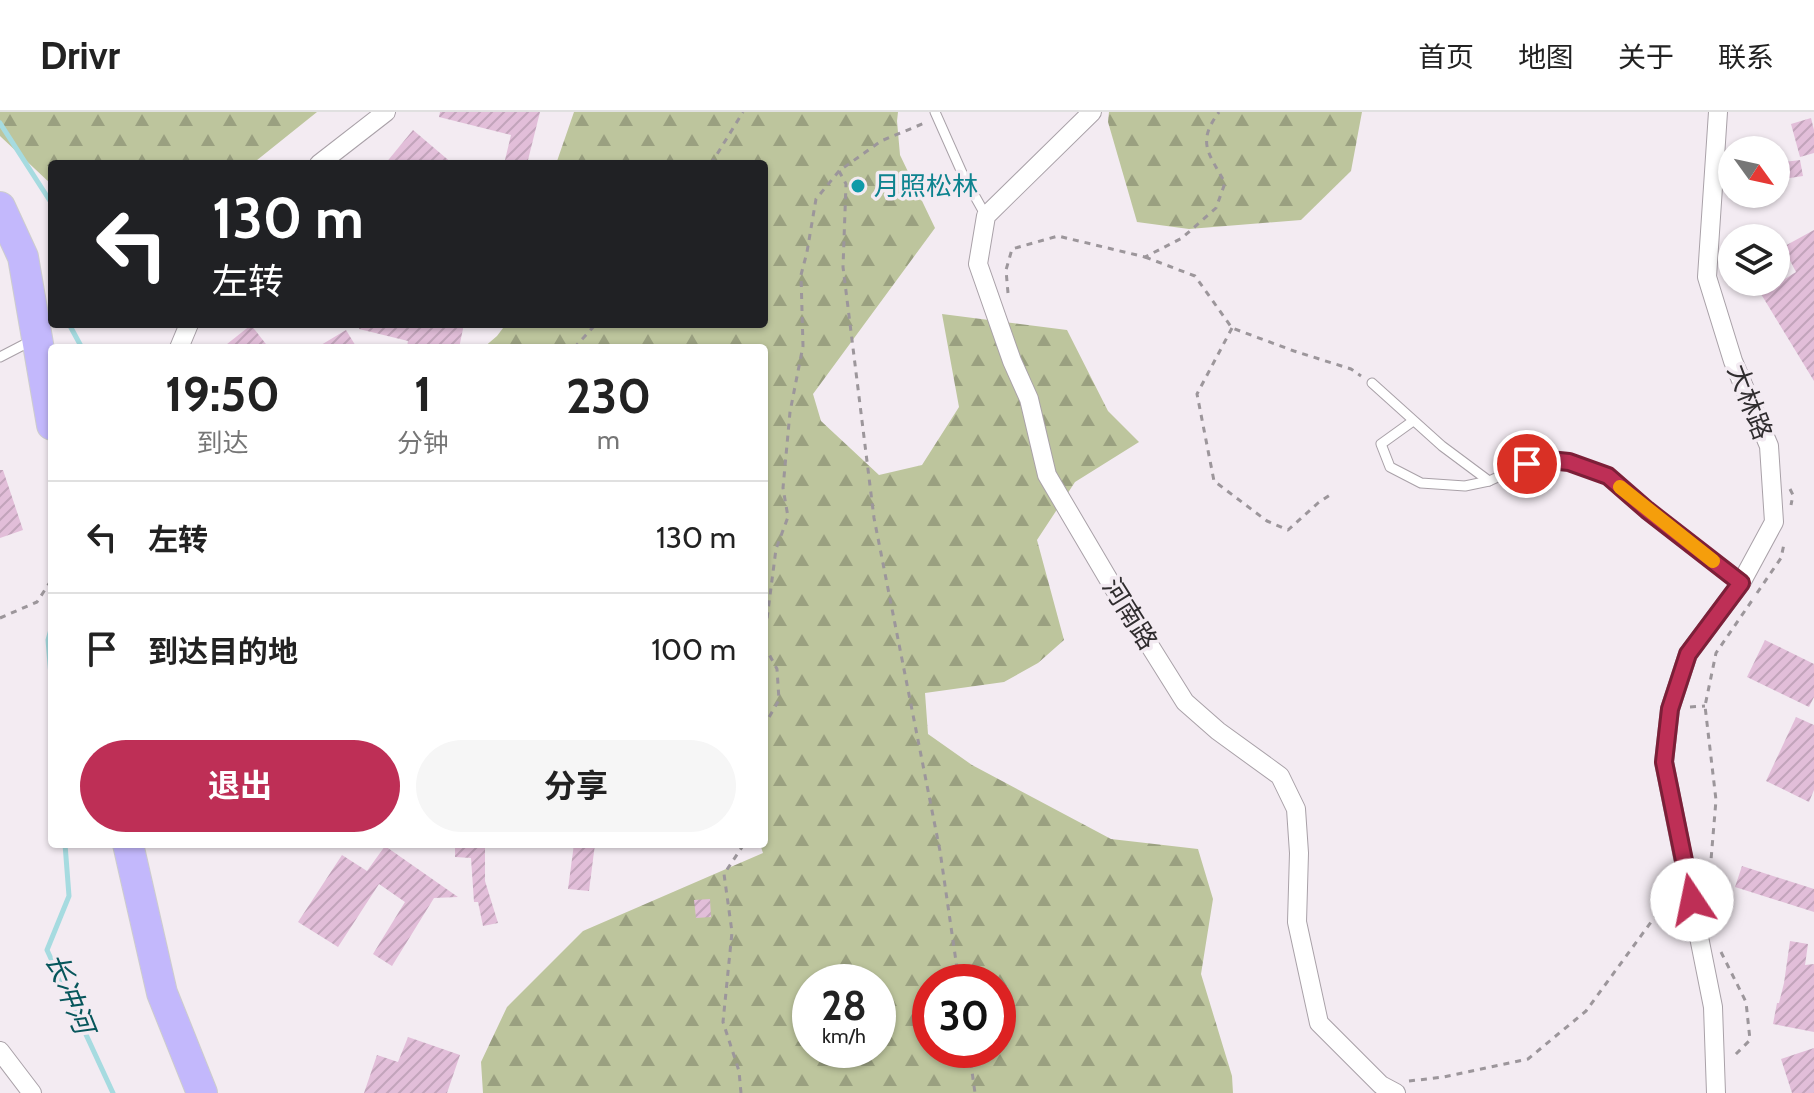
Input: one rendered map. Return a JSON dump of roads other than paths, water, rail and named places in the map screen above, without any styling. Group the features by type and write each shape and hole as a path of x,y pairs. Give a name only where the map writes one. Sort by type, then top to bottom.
{"main road":[{"path":"0,207 23,257 48,402"},
{"path":"129,848 162,993 202,1093"}],"street":[{"path":"324,160 386,112"},
{"path":"986,216 1092,112"},
{"name":"大林路","path":"1715,1084 1713,1007 1664,762 1670,709 1688,654 1741,583 1774,522 1769,446 1733,361 1707,277 1718,112"},
{"name":"河南路","path":"986,216 978,264 1012,361 1029,399 1047,475 1185,702 1218,731 1280,776 1296,809 1299,853 1297,922 1319,1023 1389,1089"},
{"path":"0,1051 32,1093"}],"lane":[{"path":"937,115 963,175 986,216"},
{"path":"0,357 37,337"},
{"path":"1372,383 1442,446 1489,481"},
{"path":"1413,421 1381,444 1390,467 1421,483 1465,486 1489,481 1527,464 1549,460 1569,462 1608,476 1741,583"}],"waterway":[{"name":"长冲河","path":"0,123 48,198"},
{"name":"长冲河","path":"71,328 80,344"},
{"name":"长冲河","path":"65,848 69,896 47,950 113,1093"}],"place":[{"name":"月照松林","path":"858,186"}]}
